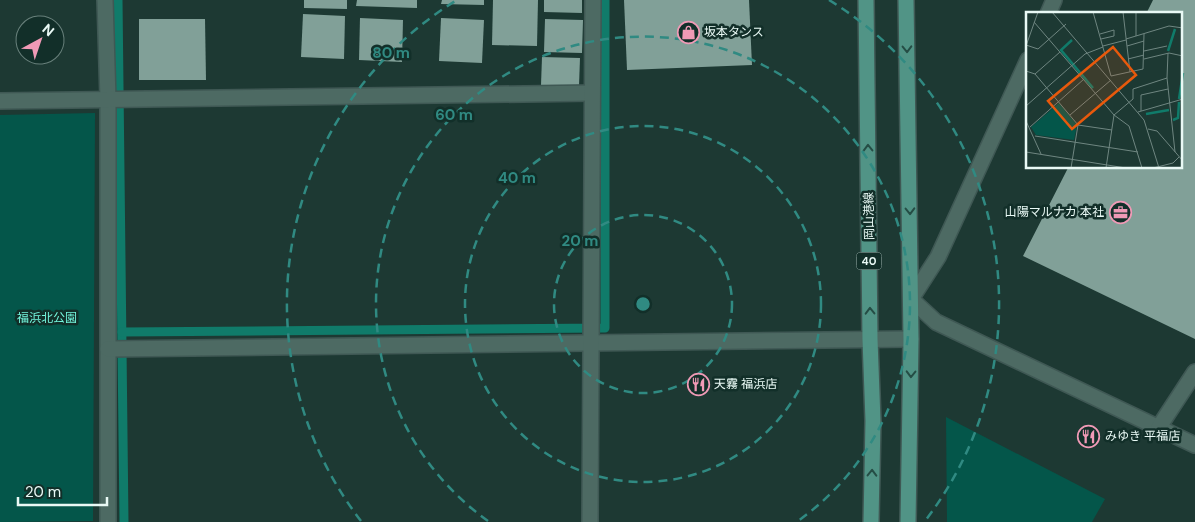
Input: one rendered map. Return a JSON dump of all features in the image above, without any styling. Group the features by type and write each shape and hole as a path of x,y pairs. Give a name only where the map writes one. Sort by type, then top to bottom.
{"main road":[{"name":"岡山港線","path":"866,0 870,339 873,421 871,522"},
{"path":"906,0 912,339 908,522"}],"street":[{"path":"105,0 114,98 118,349 108,522"},
{"path":"590,522 593,0"},
{"path":"1049,12 1054,0"},
{"path":"1026,64 938,257 911,299 936,322 1195,445"},
{"path":"0,101 592,93"},
{"path":"118,349 590,333 912,339"},
{"path":"1158,427 1195,372"}],"green space":[{"name":"福浜北公園","path":"95,113 93,521 0,522 0,115"},
{"path":"946,417 1105,499 1092,522 947,522"}],"building":[{"path":"304,0 347,0 347,9 304,8"},
{"path":"357,0 417,0 417,8 356,6"},
{"path":"442,0 484,0 484,5 441,4"},
{"path":"493,0 538,0 537,46 492,45"},
{"path":"544,0 582,0 582,13 544,12"},
{"name":"坂本タンス","path":"624,0 749,0 752,65 627,70"},
{"name":"山陽マルナカ 本社","path":"1153,0 1195,0 1195,339 1023,256 1067,169 1182,169 1182,12 1147,12"},
{"path":"303,14 345,16 344,59 301,57"},
{"path":"360,18 403,20 402,62 359,60"},
{"path":"441,18 484,20 482,63 439,61"},
{"path":"139,19 205,19 206,80 139,80"},
{"path":"545,19 583,20 582,53 544,52"},
{"path":"542,57 580,58 579,86 541,85"}],"waterway":[{"path":"118,0 124,522"},
{"path":"122,332 605,328 605,0"}],"place":[{"name":"坂本タンス","path":"688,32"},
{"name":"山陽マルナカ 本社","path":"1120,212"},
{"name":"天霧 福浜店","path":"698,384"},
{"name":"みゆき 平福店","path":"1089,436"}]}
